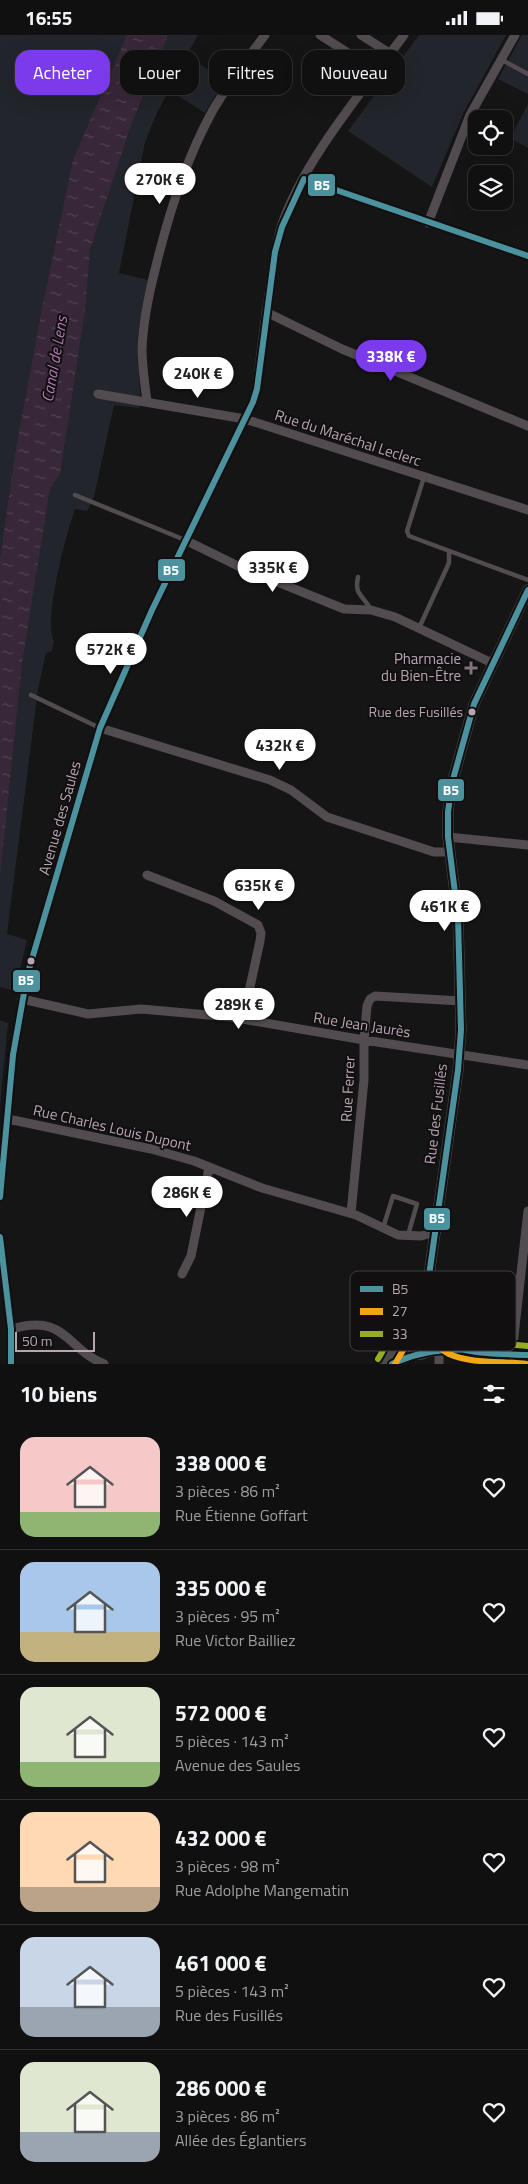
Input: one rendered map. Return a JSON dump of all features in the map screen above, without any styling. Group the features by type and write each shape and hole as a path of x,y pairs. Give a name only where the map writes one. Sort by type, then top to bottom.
{"main road":[{"name":"Rue des Fusillés","path":"430,1271 459,1055 461,1001 458,917 448,837 448,812 452,783 474,703 492,663 525,605 528,590"},
{"path":"384,1364 393,1351"},
{"path":"409,1351 413,1354"},
{"path":"392,1364 413,1354 427,1353"}],"street":[{"path":"147,402 143,370 143,335 152,281 173,202 187,165 213,111 230,83 266,35"},
{"path":"320,35 344,50"},
{"path":"362,35 385,50"},
{"name":"Avenue des Saules","path":"394,50 404,35"},
{"path":"428,223 470,115 515,35"},
{"name":"Avenue des Saules","path":"0,1197 13,1055 22,999 41,924 100,729 152,610 245,419 257,389 275,252 282,227 304,179 326,143 361,95"},
{"path":"304,179 528,256"},
{"path":"266,312 342,349 528,427"},
{"name":"Rue du Maréchal Leclerc","path":"98,394 245,419 528,510"},
{"path":"185,540 238,566 344,609 370,610 418,628 492,663"},
{"path":"100,729 270,780 291,790 328,817 434,852 450,852"},
{"path":"448,837 528,845"},
{"path":"147,875 214,901 258,925 261,933 260,941 243,1019"},
{"name":"Rue Ferrer","path":"351,1213 364,1080 364,1040 367,1006 370,999 375,996 461,1001"},
{"name":"Rue Jean Jaurès","path":"22,999 88,1014 141,1009 243,1019 528,1065"},
{"name":"Rue Charles Louis Dupont","path":"8,1119 151,1149 194,1161 262,1188 351,1213 398,1235 408,1236 436,1232"},
{"path":"182,1274 191,1256 209,1168"},
{"path":"516,1318 528,1211"},
{"path":"0,1237 11,1329 11,1364"},
{"path":"11,1329 46,1325 59,1331 91,1358 104,1364"},
{"path":"427,1353 439,1351 439,1364"},
{"path":"489,1351 528,1355"}],"lane":[{"path":"502,60 528,74"},
{"path":"424,477 407,531 409,536 528,580"},
{"path":"75,495 185,540"},
{"path":"418,628 448,563 449,551"},
{"path":"358,577 357,592 366,600 370,610"},
{"path":"31,695 100,729"},
{"path":"383,1229 394,1196 416,1204 408,1236"}],"shaded area":[{"path":"0,35 198,35 190,50 120,50 120,95 166,95 145,142 119,273 148,280 138,340 139,408 114,405 94,497 87,511 75,509 66,538 53,597 51,631 54,642 52,651 46,653 38,689 7,934 27,940 15,991 0,987"},
{"path":"419,35 506,35 464,112 432,187 348,131 375,95 405,95 405,54"},
{"path":"522,35 528,35 528,94 498,79"},
{"path":"199,63 209,70 209,95 216,95 205,113 177,95 199,95"},
{"path":"528,104 528,148 513,140 513,132"},
{"path":"0,1020 8,1023 0,1107"}],"water":[{"path":"127,35 168,35 162,50 121,50"},
{"name":"Canal de Lens","path":"120,51 120,95 143,95 131,125 90,249 85,310 60,474 50,488 22,663 0,877 0,560 15,454 42,309 73,160 101,95 110,95 110,74"}],"transit line":[{"name":"B5","path":"0,1197 13,1055 27,976 100,728 152,610 253,402 257,389 275,252 282,227 304,179 528,256"},
{"name":"B5","path":"430,1271 458,1070 461,1030 458,917 448,837 448,812 452,783 474,704 528,590"},
{"name":"B5","path":"0,1237 11,1329 11,1364"},
{"name":"33","path":"516,1345 528,1346"},
{"name":"33","path":"378,1359 382,1351"},
{"name":"27","path":"395,1364 403,1351"},
{"name":"B5","path":"392,1364 411,1356 441,1351"},
{"name":"27","path":"445,1351 458,1357 477,1361 527,1364"},
{"name":"B5","path":"470,1351 528,1355"}],"place":[{"name":"Pharmacie du Bien-Être","path":"471,668"},
{"name":"Rue des Fusillés","path":"472,712"}]}
